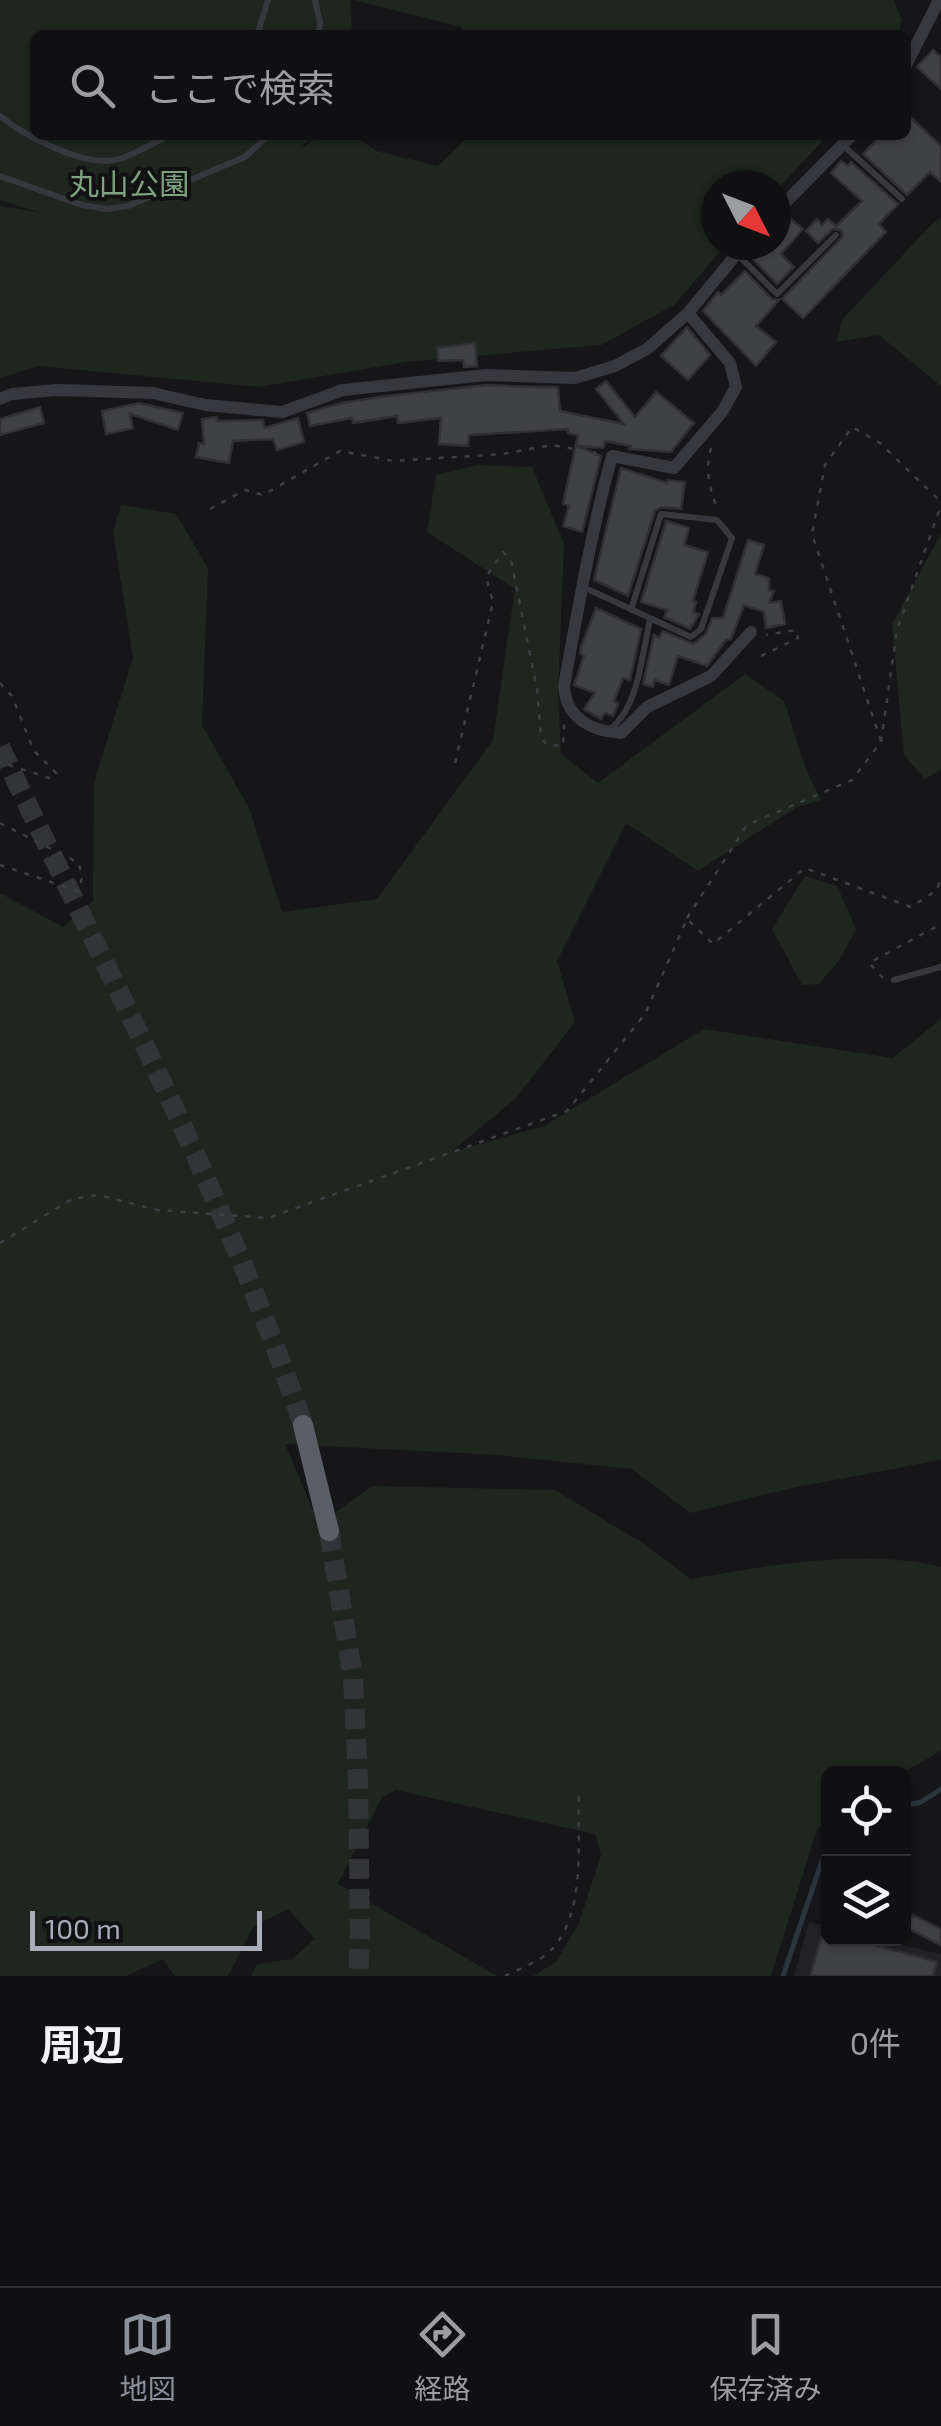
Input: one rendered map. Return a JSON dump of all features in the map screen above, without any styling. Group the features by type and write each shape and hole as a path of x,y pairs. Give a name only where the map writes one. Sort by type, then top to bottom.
{"highway":[{"path":"303,1425 329,1531"}],"street":[{"path":"911,56 940,0"},
{"path":"791,197 847,140"},
{"path":"0,399 57,390 153,393 205,404 282,412 343,390 486,374 574,378 615,366 647,349 688,313 731,260"},
{"path":"688,313 730,363 736,386 674,468 612,456 582,586 564,686 565,703 573,713 606,732 622,734 647,707 711,676 748,635"}],"lane":[{"path":"259,30 268,0"},
{"path":"315,0 319,30"},
{"path":"0,116 30,135"},
{"path":"40,140 78,157 115,161 159,140"},
{"path":"0,176 82,206 107,209 128,206 245,157 263,140"},
{"path":"847,140 902,199"},
{"path":"749,260 778,294 836,235"},
{"path":"582,586 650,620 691,637 701,629 732,538 717,520 661,514 631,610"},
{"path":"606,732 629,704 650,620"},
{"path":"894,980 941,967"}],"path":[{"path":"0,1243 72,1199 99,1195 157,1210 268,1218 567,1111 645,1014 687,920 746,825 852,780 882,742 896,630 941,503 880,443 852,427 824,465 812,534 882,742"},
{"path":"708,428 713,438 706,467 719,512 717,520"},
{"path":"210,508 245,490 263,496 340,451 394,461 502,454 552,445 612,456"},
{"path":"454,763 492,602 486,577 503,552 511,560 537,688 540,737 546,744 563,746 565,703"},
{"path":"748,635 796,630 798,638 761,656"},
{"path":"0,683 12,696 34,751 57,774 49,778 0,762"},
{"path":"0,823 79,863 82,878 78,891 0,865"},
{"path":"687,920 714,944 805,868 911,906 937,890 941,876"},
{"path":"894,980 882,978 869,963 941,924"},
{"path":"505,1976 545,1956 564,1935 574,1908 579,1796"}],"shaded area":[{"path":"809,1922 821,1925 821,1946 906,1946 941,1954 941,1976 794,1976"}],"green space":[{"name":"丸山公園","path":"0,0 350,0 352,30 30,30 30,140 308,140 299,150 313,140 361,140 376,151 438,166 465,140 823,140 791,175 791,170 701,170 701,260 713,260 674,305 601,345 406,362 258,387 38,366 0,378 0,206 42,213 0,200"},
{"path":"353,0 893,0 902,20 899,30 461,27"},
{"path":"941,218 941,386 879,335 836,342 842,320"},
{"path":"478,465 532,467 564,544 558,693 561,754 598,783 745,674 784,701 806,769 821,800 797,807 698,871 626,823 557,961 575,1022 516,1098 451,1152 544,1126 704,1029 893,1058 941,1019 941,1460 792,1488 690,1513 632,1469 497,1455 285,1444 319,1524 372,1486 555,1490 644,1544 691,1579 784,1564 848,1559 911,1561 941,1567 941,1751 911,1768 821,1766 821,1826 771,1976 533,1976 556,1962 579,1923 601,1855 595,1834 396,1790 382,1797 338,1884 497,1976 251,1976 257,1964 292,1959 315,1939 288,1909 253,1927 228,1976 175,1976 163,1959 126,1976 0,1976 0,893 63,927 93,901 94,782 133,658 113,532 121,505 176,514 208,568 202,725 249,808 282,912 377,899 493,740 515,589 427,532 436,475"},
{"path":"941,534 941,770 925,779 904,755 892,624"},
{"path":"805,876 837,886 856,929 840,959 819,984 802,985 772,929"}],"building":[{"path":"933,50 941,57 941,89 917,67"},
{"path":"911,118 941,146 941,182 930,172 907,195 863,154 876,140 911,140"},
{"path":"841,161 848,166 851,162 898,204 879,224 886,232 803,318 782,299 843,236 840,230 833,229 818,243 806,231 817,219 822,225 828,219 836,226 862,201 831,173"},
{"path":"791,219 803,229 791,243"},
{"path":"754,260 787,260 794,267 777,284"},
{"path":"745,271 772,299 779,300 756,326 776,342 756,366 703,311 718,292 721,295"},
{"path":"687,327 710,355 688,380 661,356"},
{"path":"475,343 477,366 464,367 463,360 438,361 437,348"},
{"path":"606,381 635,417 656,392 694,423 671,452 629,449 631,446 605,441 603,448 577,446 601,456 582,532 563,526 569,506 563,504 578,435 568,433 568,429 469,435 468,446 439,444 441,418 398,423 397,416 353,423 352,418 310,426 307,413 341,403 486,385 558,387 560,411 624,424 596,389"},
{"path":"139,403 183,413 178,430 130,414 133,428 106,434 102,411"},
{"path":"40,407 44,423 0,435 0,419"},
{"path":"217,417 217,421 263,420 264,428 298,418 304,442 277,450 273,439 233,441 229,463 196,457 199,443 204,444 202,419"},
{"path":"621,468 667,483 685,482 681,509 661,507 655,511 628,596 594,580"},
{"path":"666,521 689,528 684,545 708,552 693,601 693,612 699,614 690,629 664,617 667,610 641,602"},
{"path":"748,540 764,545 755,574 769,578 769,590 774,591 769,603 781,601 785,624 766,628 764,612 744,605 731,639 726,640 707,666 678,656 669,685 655,680 653,687 643,684 654,635 659,638 663,631 693,644 706,634 712,618 723,618"},
{"path":"596,608 641,629 630,680 623,678 613,716 605,713 601,719 584,709 595,693 574,685 584,656 580,654 581,647"},
{"path":"913,1915 941,1929 941,1945 911,1930"},
{"path":"821,1938 821,1946 879,1946 937,1962 933,1976 810,1976"}],"waterway":[{"path":"911,1804 941,1789"},
{"path":"783,1976 824,1856"}],"tunnel":[{"path":"0,747 200,1166 272,1338 303,1425"},
{"path":"329,1531 353,1677 358,1781 358,1976"}]}
